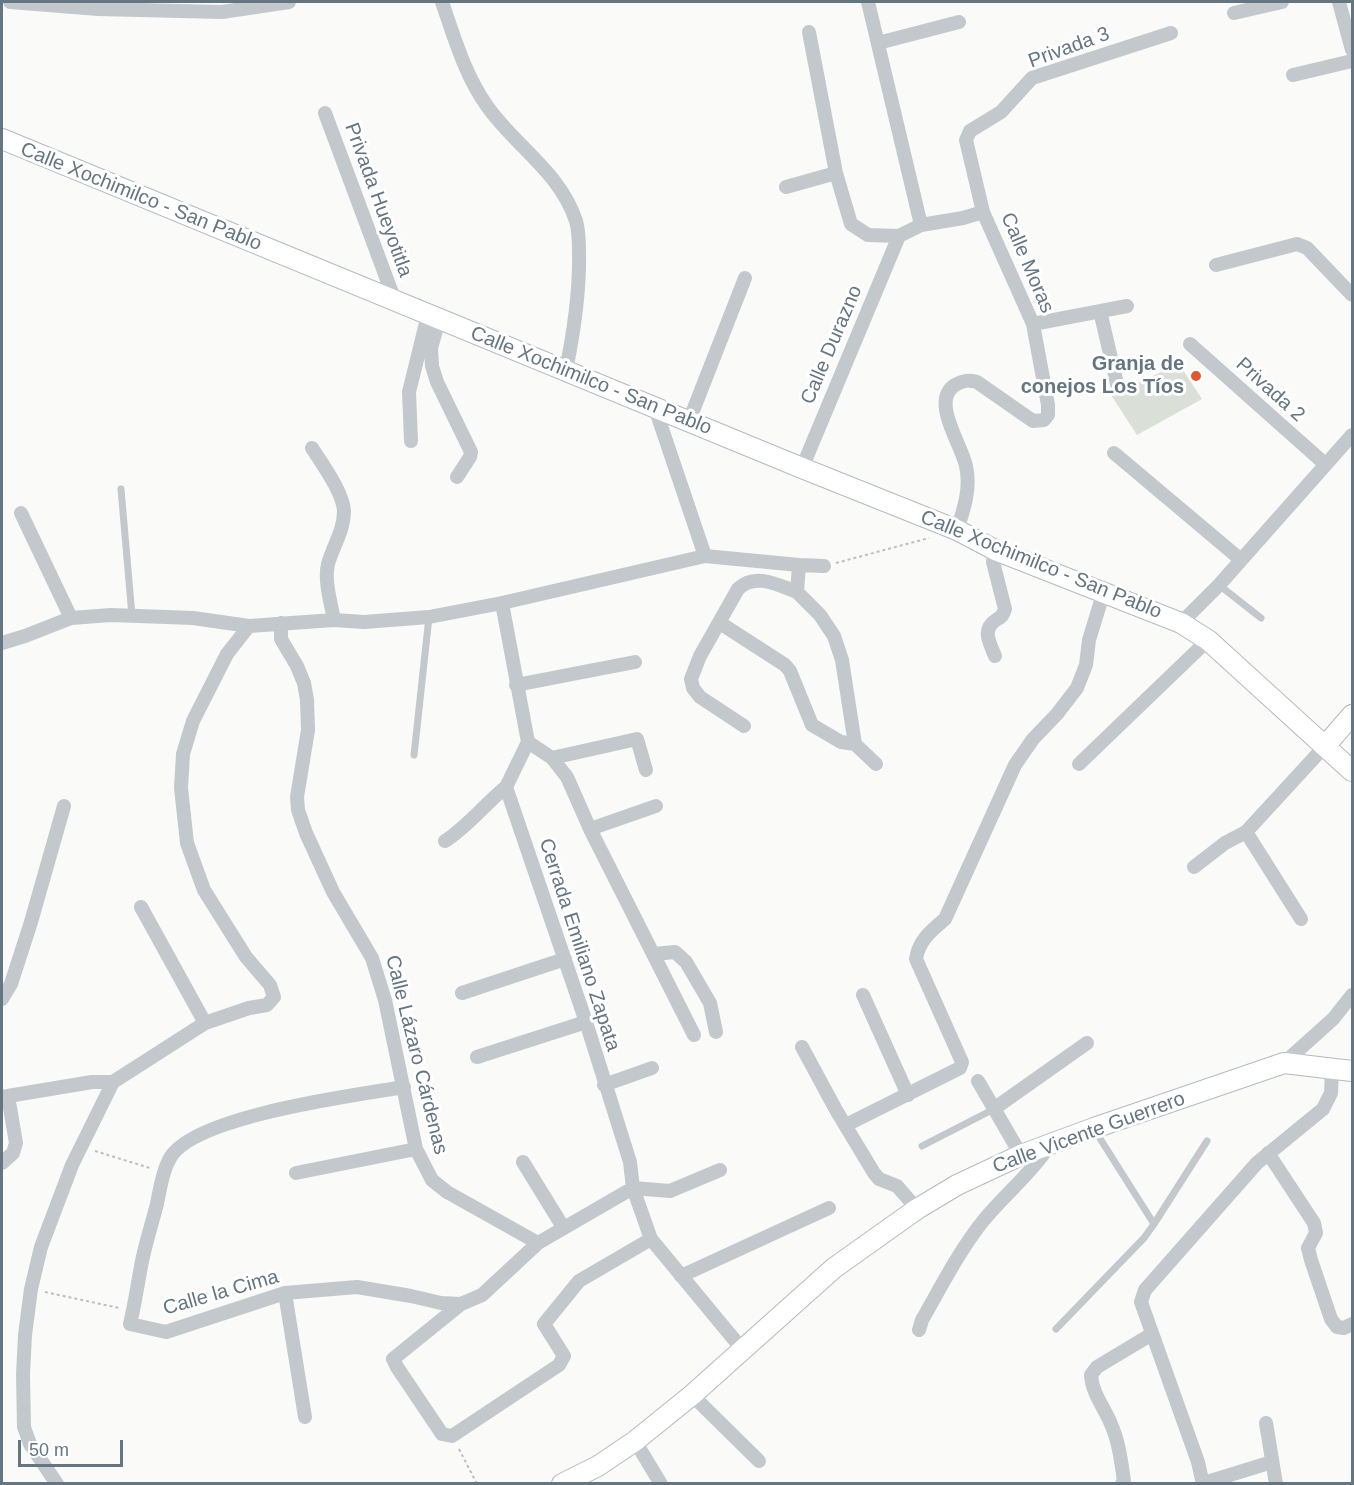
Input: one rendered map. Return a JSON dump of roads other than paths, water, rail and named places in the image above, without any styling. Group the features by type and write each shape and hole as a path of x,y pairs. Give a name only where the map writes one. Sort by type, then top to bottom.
{"main road":[{"name":"Calle Xochimilco - San Pablo","path":"2,139 957,530 995,550 1181,622 1208,640 1353,771"},
{"path":"1325,746 1353,715"},
{"name":"Calle Vicente Guerrero","path":"562,1484 598,1466 635,1441 692,1395 834,1268 917,1209 957,1185 1021,1155 1284,1063 1353,1071"}],"street":[{"path":"17,2 98,9 222,12 289,2"},
{"path":"442,2 465,67 486,105 511,136 554,178 576,221 579,280 566,370"},
{"path":"868,2 921,225"},
{"path":"1234,13 1282,2"},
{"path":"1339,2 1353,50"},
{"path":"878,43 959,22"},
{"path":"786,187 836,173 809,32"},
{"name":"Privada 3","path":"983,212 966,140 970,131 1001,112 1032,78 1171,33"},
{"path":"1293,75 1353,61"},
{"name":"Privada Hueyotitla","path":"325,113 395,301"},
{"name":"Calle Moras","path":"836,173 851,224 868,235 899,236 921,225 983,212 1033,324 1048,405 1048,416 1044,420 1033,421 977,382 968,380 949,390 945,399 948,417 966,465 968,486 957,530"},
{"name":"Calle Durazno","path":"802,468 899,236"},
{"path":"1216,265 1297,244 1307,248 1353,295"},
{"path":"689,421 745,278"},
{"path":"1033,324 1127,306"},
{"path":"1100,311 1118,388"},
{"path":"411,441 409,392 433,317"},
{"path":"433,317 432,366 437,382 471,452 456,477"},
{"name":"Privada 2","path":"1190,344 1325,464"},
{"path":"655,408 705,556"},
{"path":"1181,622 1219,585 1353,435"},
{"path":"312,448 337,489 344,509 341,531 328,565 327,578 334,620"},
{"path":"1114,453 1240,559"},
{"path":"21,513 71,618"},
{"path":"995,550 993,561 1005,609 1003,616 990,624 987,629 987,636 995,656"},
{"path":"2,644 71,618 111,615 193,618 249,626 429,617 502,603 705,556 824,566"},
{"path":"797,592 799,565"},
{"path":"744,726 700,697 693,688 691,678 738,589 745,582 754,580 773,583 797,592 820,615 834,636 842,660 855,744"},
{"path":"846,1125 960,1068 962,1062 916,959 918,947 926,936 945,919 1015,765 1033,739 1057,714 1077,688 1086,665 1089,640 1104,591"},
{"path":"445,840 457,833 506,787 528,742 502,603"},
{"name":"Calle Lázaro Cárdenas","path":"280,623 281,639 297,666 304,683 307,700 308,730 297,797 298,810 310,843 333,892 372,958 385,1000 416,1149 432,1180 456,1197 538,1243"},
{"path":"720,623 785,665 790,671 812,725 841,742 855,744 876,764"},
{"path":"57,1484 30,1444 24,1427 24,1344 31,1289 41,1246 72,1165 113,1082 205,1023 249,1008 267,1005 274,997 270,985 246,957 204,890 187,843 181,788 183,754 193,721 227,654 249,626"},
{"path":"1079,764 1208,640"},
{"path":"516,685 635,662"},
{"path":"552,758 637,739 646,770"},
{"path":"528,742 552,758 567,777 590,829 694,1035"},
{"path":"1194,867 1226,843 1246,832 1325,746"},
{"name":"Cerrada Emiliano Zapata","path":"506,787 586,1022 630,1162 633,1188 651,1239 742,1349"},
{"path":"2,999 11,984 64,806"},
{"path":"590,829 656,806"},
{"path":"1246,832 1301,919"},
{"path":"141,907 205,1023"},
{"path":"654,954 675,952 686,962 710,1003 716,1032"},
{"path":"462,993 565,959"},
{"path":"863,994 908,1095"},
{"path":"1284,1063 1334,1019 1353,995"},
{"path":"477,1057 586,1022"},
{"path":"995,1108 1087,1043"},
{"path":"802,1047 879,1179 897,1186 917,1209"},
{"path":"604,1085 652,1068"},
{"path":"1272,1462 1203,1483 1141,1302 1145,1290 1257,1163 1323,1109 1330,1094 1332,1070"},
{"path":"978,1081 1021,1155"},
{"path":"2,1163 13,1153 16,1143 5,1096 92,1082 113,1082"},
{"name":"Calle la Cima","path":"404,1087 272,1111 227,1124 183,1145 170,1158 164,1173 142,1259 130,1324 166,1332 285,1293 357,1287 441,1303 461,1304"},
{"path":"919,1330 922,1320 983,1221 1039,1161 1050,1145"},
{"path":"296,1173 416,1149"},
{"path":"1268,1153 1314,1223 1316,1233 1308,1248 1331,1319 1337,1327 1344,1328 1353,1324"},
{"path":"523,1162 563,1227"},
{"path":"651,1239 579,1281 544,1324 564,1356 559,1365 452,1436 442,1434 393,1359 461,1304 482,1294 538,1243 563,1227 633,1188 669,1191 720,1170"},
{"path":"681,1276 829,1208"},
{"path":"285,1293 305,1417"},
{"path":"1124,1483 1118,1445 1111,1423 1092,1385 1091,1375 1097,1367 1152,1334"},
{"path":"692,1395 759,1461"},
{"path":"1266,1423 1276,1484"},
{"path":"635,1441 661,1484"}],"lane":[{"path":"121,489 132,616"},
{"path":"1219,585 1261,618"},
{"path":"414,755 429,617"},
{"path":"922,1146 995,1108"},
{"path":"1094,1128 1154,1224"},
{"path":"1056,1329 1144,1238 1207,1142"}],"place":[{"name":"Granja de conejos Los Tíos","path":"1196,376"}]}
